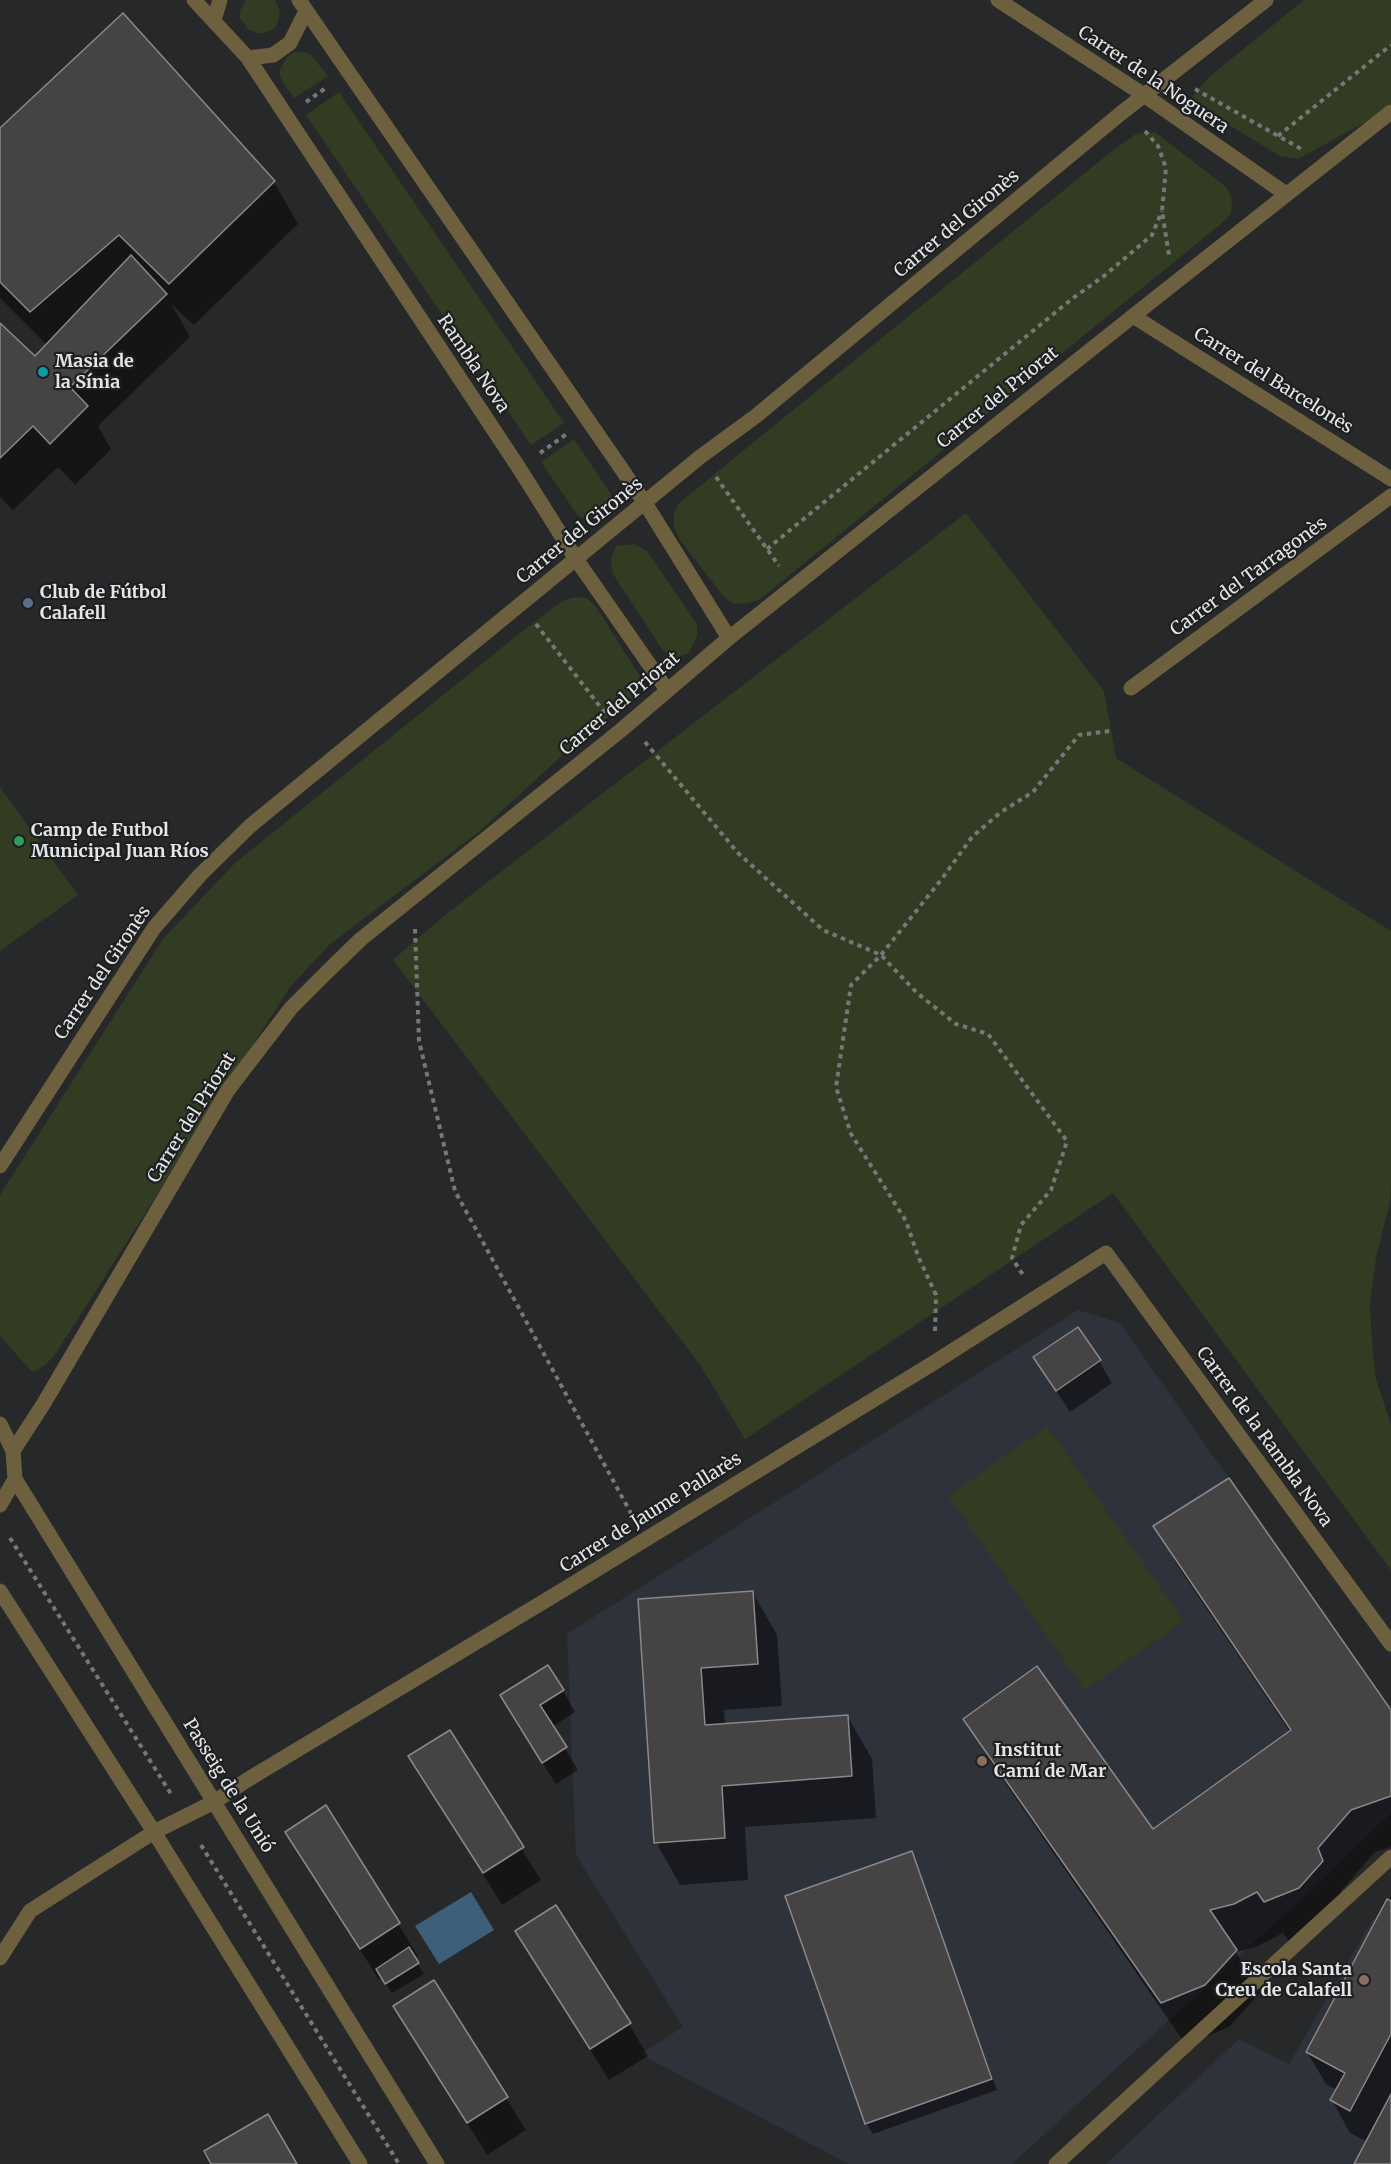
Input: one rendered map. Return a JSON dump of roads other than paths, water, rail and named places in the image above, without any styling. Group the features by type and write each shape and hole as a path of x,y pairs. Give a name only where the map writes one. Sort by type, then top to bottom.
{"street":[{"name":"Rambla Nova","path":"194,0 248,58 519,468 576,559 667,690"},
{"path":"214,20 220,0"},
{"name":"Carrer de la Noguera","path":"998,0 1144,95 1286,195"},
{"name":"Carrer del Gironès","path":"0,1166 154,928 200,875 250,826 700,457 756,416 1144,95 1266,0"},
{"path":"248,58 273,55 290,43 303,5"},
{"path":"303,5 645,503 729,638"},
{"name":"Carrer del Priorat","path":"13,1451 44,1403 228,1090 291,1008 361,939 729,638 1391,112"},
{"name":"Carrer del Barcelonès","path":"1132,316 1391,479"},
{"name":"Carrer del Tarragonès","path":"1131,688 1391,496"},
{"name":"Carrer de Jaume Pallarès","path":"0,1958 30,1911 154,1832 214,1802 645,1539 934,1362 1106,1253"},
{"name":"Carrer de la Rambla Nova","path":"1106,1253 1391,1644"},
{"name":"Passeig de la Unió","path":"0,1424 13,1451 15,1479 437,2164"},
{"path":"0,1505 15,1479"},
{"path":"0,1591 154,1832 360,2164"},
{"path":"1056,2164 1391,1857"}],"water":[{"path":"471,1892 494,1930 439,1964 415,1926"}],"place":[{"name":"Masia de la Sínia","path":"43,372"},
{"name":"Club de Fútbol Calafell","path":"28,603"},
{"name":"Camp de Futbol Municipal Juan Ríos","path":"19,841"},
{"name":"Institut Camí de Mar","path":"982,1761"},
{"name":"Escola Santa Creu de Calafell","path":"1364,1980"}]}
